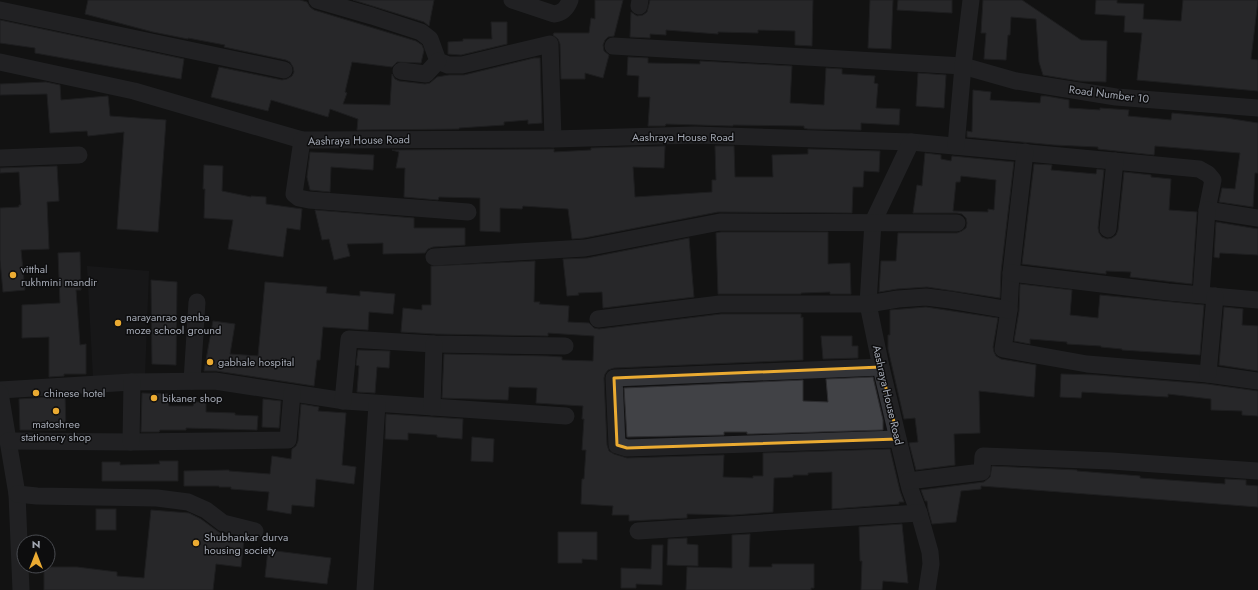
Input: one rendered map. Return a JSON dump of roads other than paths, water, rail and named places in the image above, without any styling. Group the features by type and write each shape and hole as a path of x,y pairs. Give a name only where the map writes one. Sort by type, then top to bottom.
{"street":[{"path":"317,0 421,32 430,39 438,62"},
{"path":"512,0 554,14 559,14 565,10 570,0"},
{"path":"956,146 963,66 971,0"},
{"path":"0,10 284,70"},
{"path":"438,62 448,65 462,65 550,44 553,140"},
{"name":"Road Number 10","path":"613,46 963,66 1016,81 1116,97 1258,108"},
{"name":"Aashraya House Road","path":"0,62 134,91 302,140 553,140 695,135 911,142 873,222 868,304 881,368 908,481 930,552 931,564 927,590"},
{"path":"401,71 426,74 438,62"},
{"path":"302,140 294,194 299,198 468,212"},
{"path":"911,142 1199,169 1208,174 1213,180 1207,210 1208,374"},
{"path":"1025,152 1011,273 1009,310 1003,348 1087,364 1208,374 1258,382"},
{"path":"0,158 79,155"},
{"path":"1108,229 1115,161"},
{"path":"1207,210 1258,218"},
{"path":"434,257 585,248 720,222 957,223"},
{"path":"1011,273 1168,292 1258,300"},
{"path":"598,320 720,304 868,304 898,298 926,297 1009,310"},
{"path":"192,381 197,302"},
{"path":"343,401 349,339 434,344 565,346"},
{"path":"432,407 434,344"},
{"path":"881,368 614,378 617,445 627,448 898,439"},
{"path":"21,590 17,494 0,392 132,382 215,381 343,401 566,416"},
{"path":"131,442 132,382"},
{"path":"8,441 131,442 288,440 292,393"},
{"path":"365,590 377,404"},
{"path":"908,481 982,472 984,456 1111,461 1258,471"},
{"path":"17,494 37,496 157,498 188,502 206,510 222,523 254,531"},
{"path":"638,530 919,513"}],"place":[{"name":"vitthal rukhmini mandir","path":"13,275"},
{"name":"narayanrao genba moze school ground","path":"118,323"},
{"name":"gabhale hospital","path":"210,362"},
{"name":"chinese hotel","path":"36,393"},
{"name":"bikaner shop","path":"154,398"},
{"name":"matoshree stationery shop","path":"56,411"},
{"name":"Shubhankar durva housing society","path":"196,543"}]}
